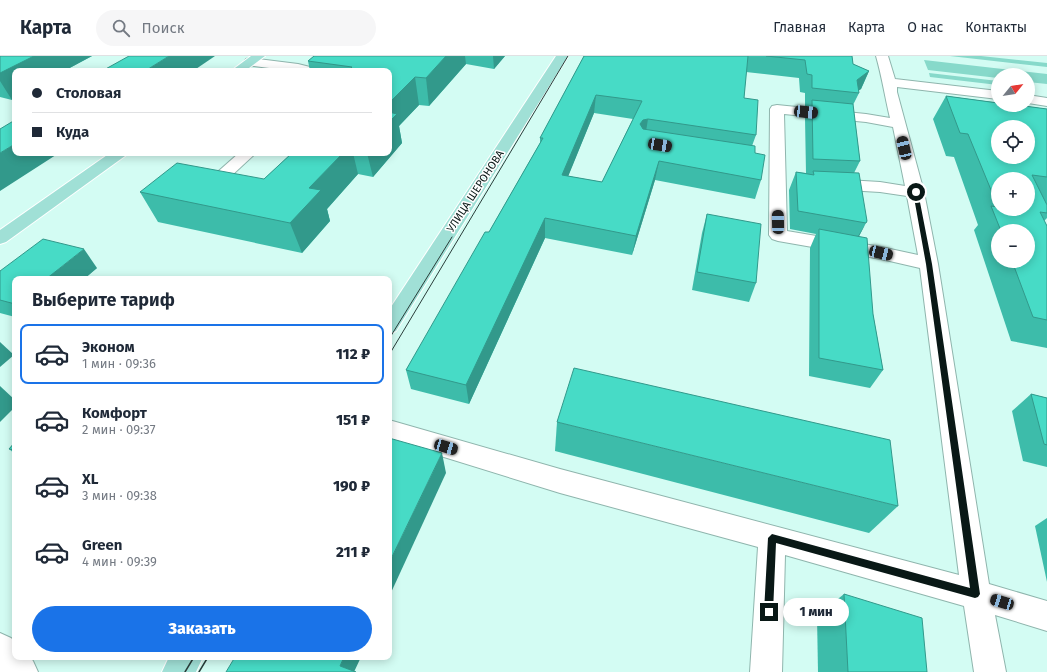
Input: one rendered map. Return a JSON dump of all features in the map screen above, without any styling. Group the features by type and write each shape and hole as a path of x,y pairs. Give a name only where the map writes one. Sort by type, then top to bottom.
{"main road":[{"name":"УЛИЦА ШЕРОНОВА","path":"392,321 562,56"},
{"path":"241,68 254,59"},
{"path":"0,238 116,156"},
{"path":"178,672 185,660"}],"street":[{"path":"882,56 890,82 890,92 898,118 916,192 929,264 975,594 990,672"},
{"path":"254,59 298,68"},
{"path":"890,82 991,94"},
{"path":"1035,100 1047,102"},
{"path":"898,118 866,118 777,109 769,163 785,181 778,235 881,253 929,264"},
{"path":"210,187 245,156"},
{"path":"817,183 880,187 916,192"},
{"path":"392,431 560,481 975,594 1047,616"},
{"path":"766,672 772,538"},
{"path":"0,649 22,672"}],"green space":[{"path":"950,56 981,56 1047,63 1047,67"},
{"path":"924,60 994,68 991,68 991,77 928,70"},
{"path":"929,73 991,80 991,84 930,77"},
{"path":"1035,73 1047,74 1047,84 1035,83"}],"building":[{"path":"0,56 34,56 0,73"},
{"path":"129,56 169,56 150,68 107,68"},
{"path":"314,56 446,56 426,78 415,77 392,100 392,68 351,68 352,67 308,61"},
{"path":"584,56 748,56 744,98 758,100 756,135 648,119 643,120 640,124 643,129 755,146 755,153 765,155 761,180 659,161 636,236 545,218 466,385 406,370 485,232 489,232 543,138 540,138","holes":["596,95 642,101 602,182 562,175"]},
{"path":"766,56 852,56 853,64 869,71 857,80 859,93 812,88 812,75 807,74 805,60"},
{"path":"946,96 991,102 991,112 1035,112 1035,107 1047,109 1047,177 1035,175 1035,172 991,172 991,190 968,134 960,133"},
{"path":"812,100 853,104 860,161 813,159"},
{"path":"392,113 397,114 392,119"},
{"path":"12,122 12,146 0,153 0,129"},
{"path":"289,156 340,156 309,188 321,190 290,223 140,192 177,163 264,179"},
{"path":"813,171 859,173 867,221 866,223 798,211 796,172 814,175"},
{"path":"1035,181 1047,205 1047,213 1040,212 1047,226 1047,320 1033,317 1015,268 1035,268 1035,224 998,224 995,216 1035,216"},
{"path":"707,214 761,224 756,283 697,272"},
{"path":"819,229 867,238 873,314 883,370 819,358"},
{"path":"43,239 84,249 50,276 12,276 12,303 0,300 0,271"},
{"path":"574,368 890,440 898,506 557,422"},
{"path":"1031,394 1047,398 1047,445 1044,444"},
{"path":"392,439 442,453 392,557"},
{"path":"844,594 922,618 927,672 848,672"},
{"path":"233,660 343,660 340,666 356,672 226,672"}],"tram line":[{"path":"392,350 568,56"},
{"path":"392,334 452,237"},
{"path":"185,672 192,660"},
{"path":"199,672 206,660"}],"route":[{"path":"769,612 772,538 975,594 929,264 916,192"}]}
